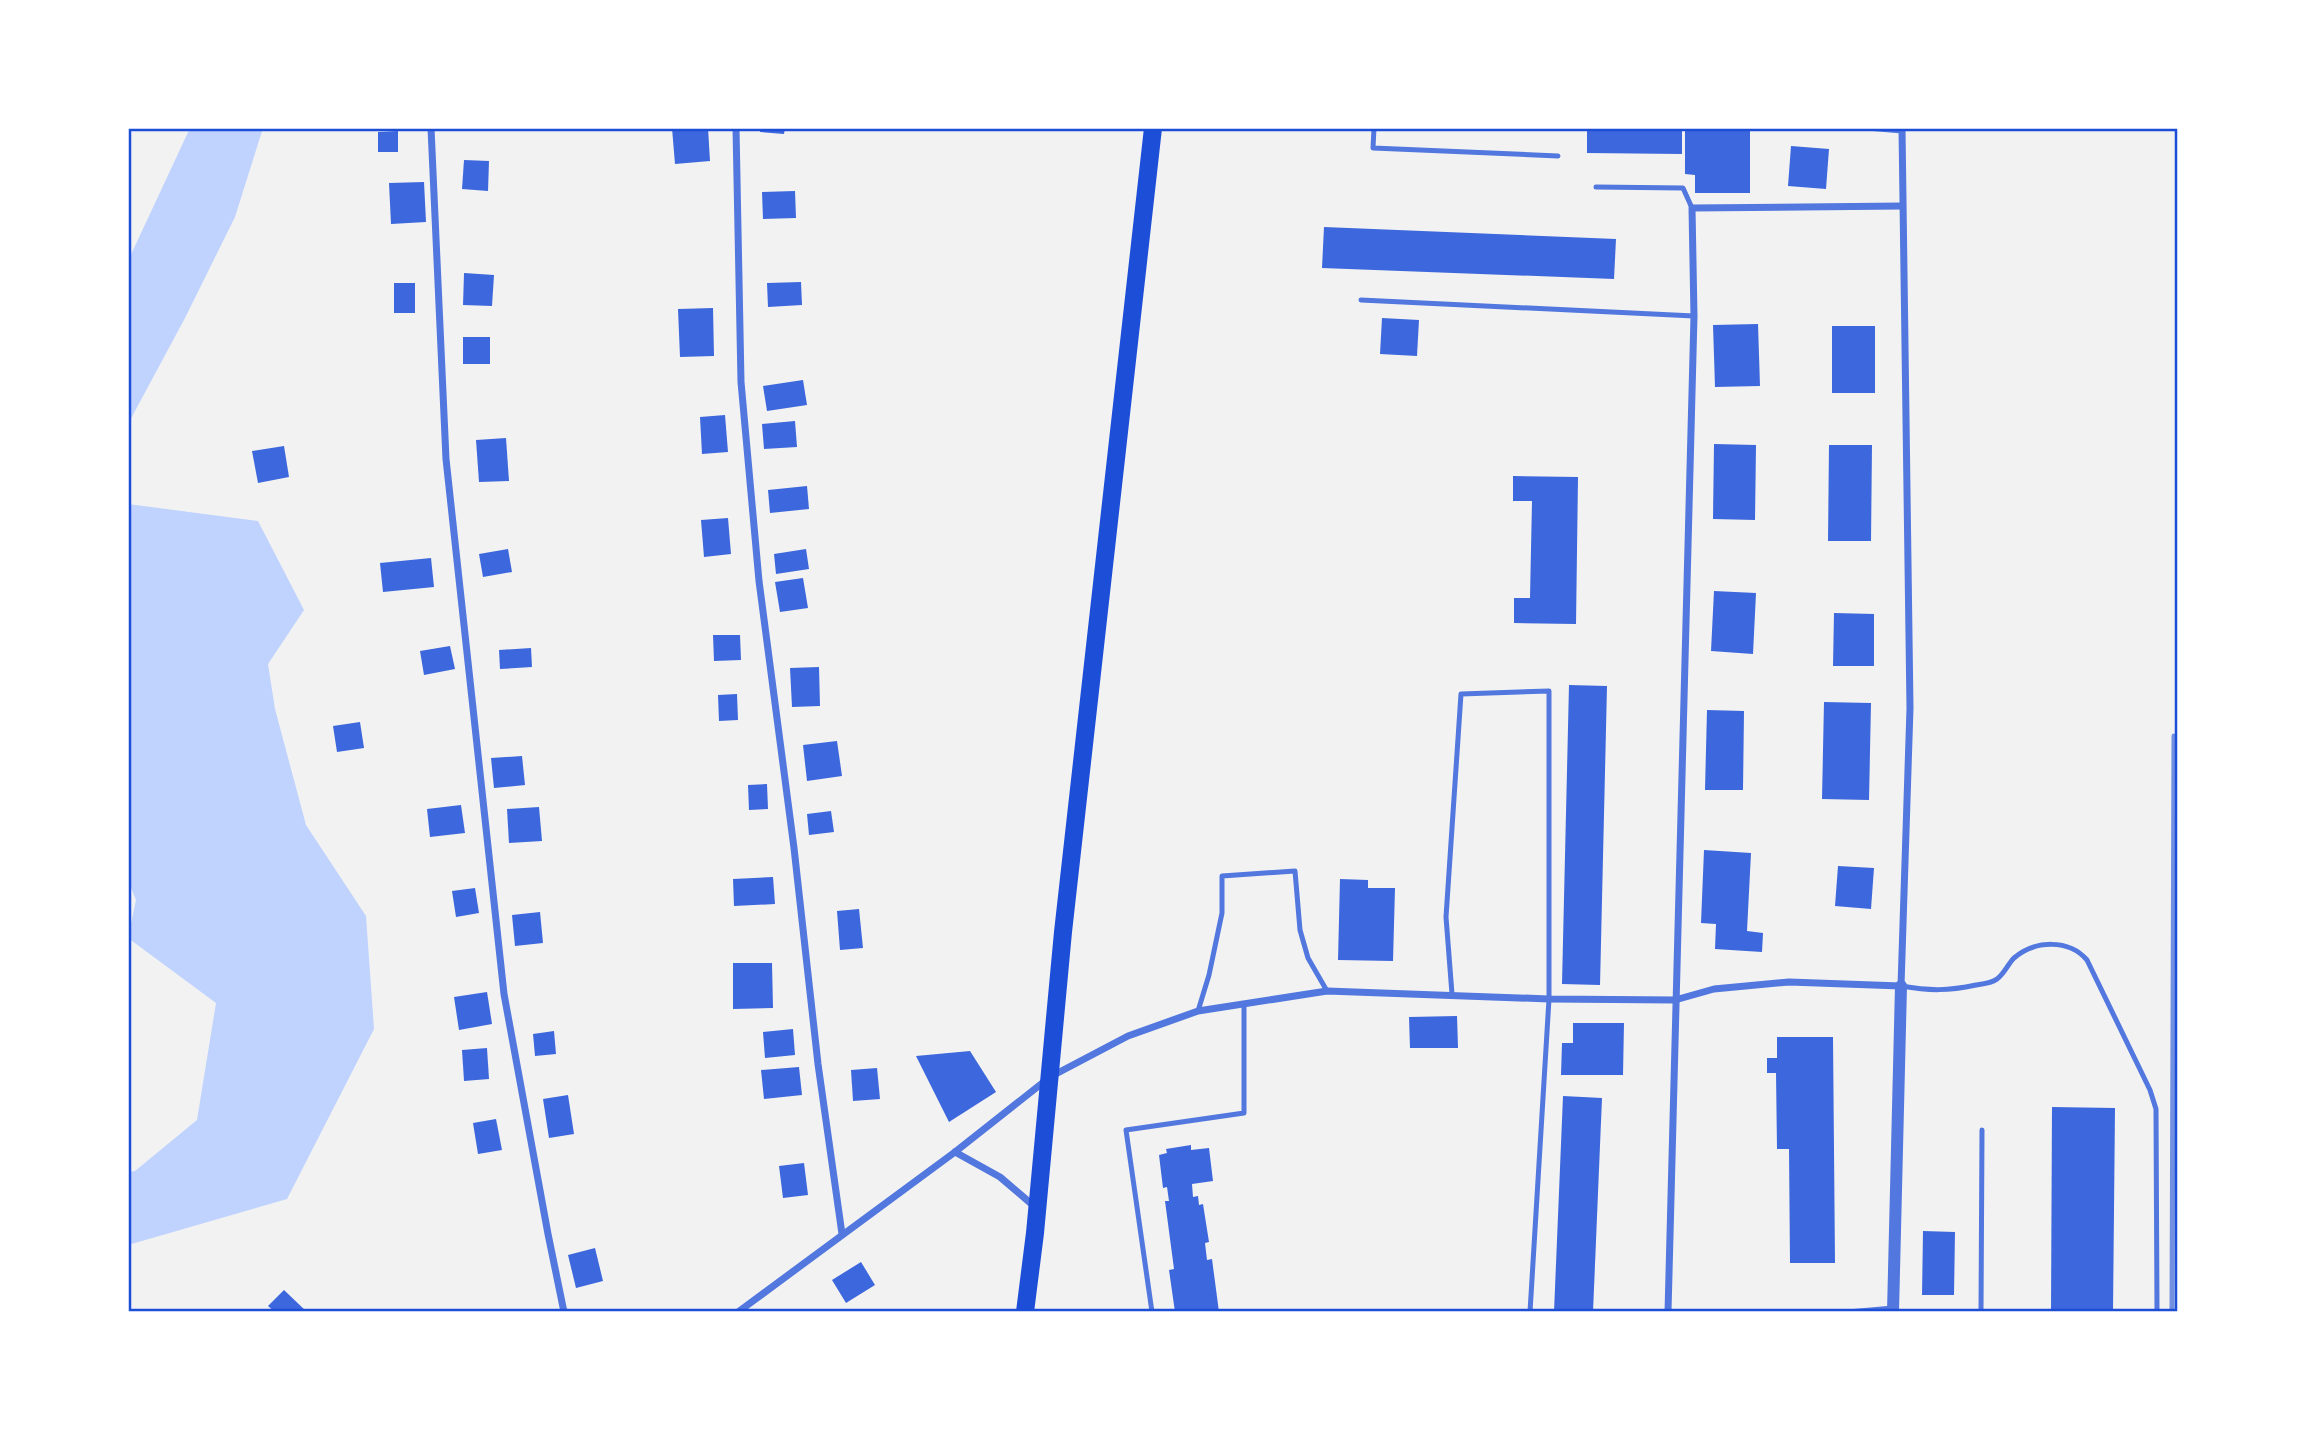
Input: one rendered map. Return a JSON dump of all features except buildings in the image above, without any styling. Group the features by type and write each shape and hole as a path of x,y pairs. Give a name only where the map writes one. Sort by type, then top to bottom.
{"main road":[{"path":"1025,1312 1063,932 1153,128"}],"street":[{"path":"430,128 446,459 504,994 564,1312"},
{"path":"736,128 741,382 759,582 792,834 818,1065 842,1234"},
{"path":"1893,1310 1910,708 1902,129"},
{"path":"1668,1312 1694,316 1692,208 1902,206"},
{"path":"738,1312 955,1152 1050,1077 1128,1036 1198,1011 1327,991 1549,999 1675,1000 1714,989 1789,982 1901,986"},
{"path":"955,1152 1000,1177 1037,1209"}],"lane":[{"path":"1374,128 1373,148 1558,156"},
{"path":"1867,128 1902,129"},
{"path":"1596,187 1683,188 1692,208"},
{"path":"1361,300 1694,316"},
{"path":"1451,994 1446,917 1461,694 1549,691 1549,999 1530,1312"},
{"path":"1198,1011 1209,975 1222,913 1222,876 1295,872 1300,930 1308,958 1327,991"},
{"path":"1901,986 1932,991 1988,983 1998,979 2015,957 2024,951 2046,945 2072,948 2087,960 2150,1090 2155,1109 2157,1312"},
{"path":"1152,1312 1126,1130 1244,1113 1244,1004"},
{"path":"1981,1312 1982,1130"},
{"path":"1848,1312 1893,1310"}],"water":[{"path":"190,128 263,128 235,217 128,424 128,261"},
{"path":"128,504 258,521 304,610 268,664 275,709 306,825 366,916 374,1029 287,1199 128,1245 128,1172 135,1171 197,1120 216,1003 128,938 136,900 128,880"}],"railway":[{"path":"2172,1312 2174,736"}]}
